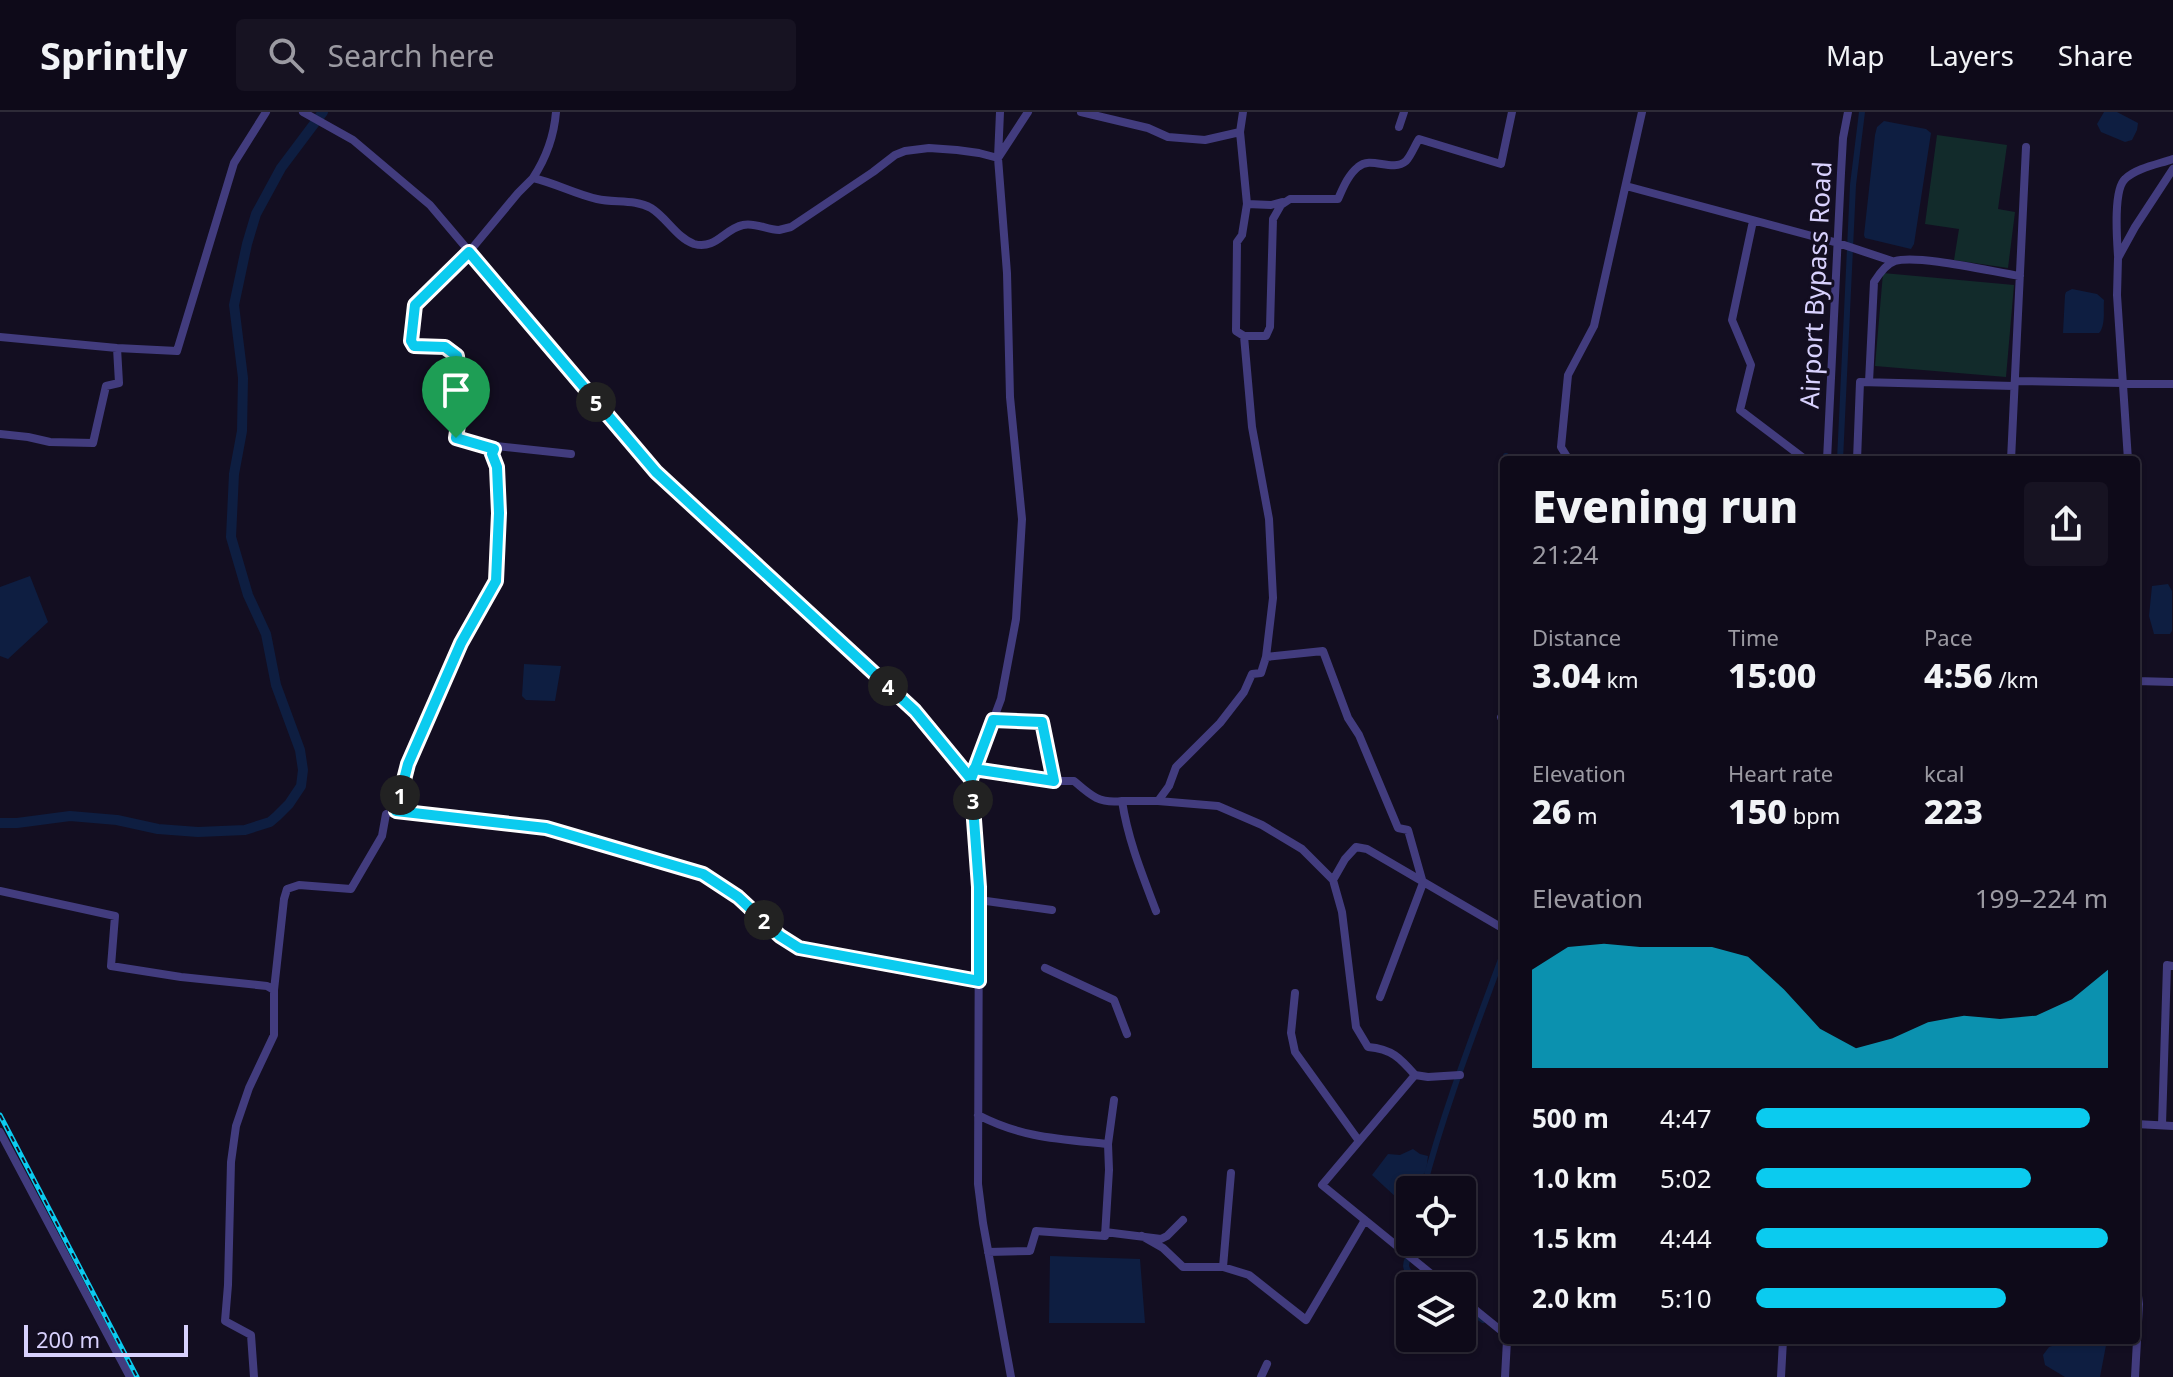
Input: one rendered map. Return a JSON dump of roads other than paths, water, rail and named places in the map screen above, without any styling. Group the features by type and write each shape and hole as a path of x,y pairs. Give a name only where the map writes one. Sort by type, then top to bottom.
{"street":[{"path":"0,337 177,351 234,163 266,112"},
{"path":"303,112 353,140 430,205 656,472 915,711 973,774 1074,781 1091,796 1109,803 1158,801 1218,806 1262,825 1302,849 1333,880 1342,912 1356,1027 1368,1047 1384,1048 1402,1060 1415,1075 1460,1075"},
{"path":"494,449 456,438 461,405 457,356 445,347 414,346 411,341 415,305 469,252 533,178 546,157 556,112"},
{"path":"1000,112 998,158 1007,273 1010,397 1022,519 1016,619 1001,699 973,774 979,900 978,1184 1011,1377"},
{"path":"998,158 1028,112"},
{"path":"1081,112 1148,128 1168,137 1205,140 1240,132"},
{"path":"1243,112 1240,132 1247,204 1242,235 1237,242 1235,280 1236,331 1244,336 1266,336 1270,327 1273,219 1287,200"},
{"path":"1399,127 1404,112"},
{"path":"1247,204 1271,205 1290,199 1338,199 1360,164 1395,165 1406,161 1419,139 1501,164 1512,112"},
{"path":"1567,456 1561,447 1568,375 1594,326 1642,112"},
{"name":"Airport Bypass Road","path":"1827,456 1843,138 1848,112"},
{"path":"2011,456 2026,147"},
{"path":"533,178 594,198 639,203 660,215 688,241 705,245 714,243 743,225 778,230 791,227 905,151 929,148 957,150 998,158"},
{"path":"2128,456 2117,295 2120,188 2123,180 2135,173 2173,159"},
{"path":"2118,258 2173,169"},
{"path":"1626,186 1838,243 1892,261 1912,258 2020,276"},
{"path":"1753,221 1732,320 1751,365 1740,410 1801,456"},
{"path":"1869,382 1874,282 1892,261"},
{"path":"1158,801 1169,786 1176,767 1220,723 1244,692 1252,674 1261,673 1266,657 1273,598 1269,519 1252,427 1244,336"},
{"path":"0,434 50,442 93,443 106,386 119,383 117,348"},
{"path":"1857,456 1860,382 2173,384"},
{"path":"396,811 408,764 461,643 496,581 499,513 494,449 496,446 571,454"},
{"path":"1266,657 1323,651 1348,718 1359,735 1398,828 1408,830 1423,883 1380,997"},
{"path":"2140,681 2173,682"},
{"path":"993,720 1042,722 1054,781"},
{"path":"1122,801 1132,850 1156,911"},
{"path":"254,1377 251,1335 225,1321 231,1162 236,1126 249,1088 274,1035 274,990 284,899 287,889 299,885 351,889 382,836 386,814 396,811 546,828 657,859 703,874 738,897 780,936 799,948 979,981"},
{"path":"1333,880 1356,847 1367,849 1500,927"},
{"path":"0,891 115,916 111,966 267,986 274,990"},
{"path":"979,900 1052,910"},
{"path":"2162,1125 2170,1015 2167,965 2173,966"},
{"path":"1045,968 1114,1000 1127,1034"},
{"path":"1295,993 1291,1033 1295,1052 1359,1141"},
{"path":"1415,1075 1322,1185 1429,1272"},
{"path":"988,1252 1030,1251 1036,1231 1105,1236 1108,1144 1114,1100"},
{"path":"978,1115 1027,1135 1108,1144"},
{"path":"2140,1124 2173,1126"},
{"path":"0,1132 130,1377"},
{"path":"1223,1267 1231,1173"},
{"path":"1105,1232 1161,1239 1183,1220"},
{"path":"1142,1236 1163,1248 1183,1267 1223,1267 1249,1275 1306,1320 1365,1220"},
{"path":"1476,1310 1500,1330"},
{"path":"1505,1377 1507,1344"},
{"path":"1781,1377 1785,1358 1783,1344"},
{"path":"2135,1377 2136,1344"},
{"path":"1261,1377 1267,1364"}],"water":[{"path":"2104,112 2117,112 2138,123 2132,140 2125,142 2101,132 2097,124"},
{"path":"1884,121 1926,129 1931,133 1911,249 1865,238 1864,235 1875,135 1877,127"},
{"path":"2072,289 2097,294 2104,300 2099,333 2063,333 2065,295"},
{"path":"30,576 48,622 8,659 0,656 0,587"},
{"path":"2168,584 2172,591 2172,631 2170,634 2154,634 2149,616 2152,586"},
{"path":"524,664 561,666 555,701 526,700 522,696"},
{"path":"1413,1149 1428,1156 1426,1172 1421,1176 1396,1176 1396,1197 1372,1175 1388,1154 1400,1155"},
{"path":"1050,1256 1140,1259 1145,1323 1049,1323"},
{"path":"2106,1344 2100,1377 2065,1377 2045,1365 2043,1355 2052,1346"}],"waterway":[{"path":"0,823 70,816 117,820 158,829 198,832 245,830 270,822 289,804 301,786 303,770 300,750 276,685 266,634 248,595 231,537 234,474 242,431 243,378 234,305 256,214 281,168 323,112"},
{"path":"1840,456 1853,185 1862,112"},
{"path":"1427,1176 1450,1100 1500,962"},
{"path":"1409,1256 1406,1264 1409,1272"},
{"path":"1476,1316 1483,1320"}],"railway":[{"path":"0,1115 137,1377"}]}
